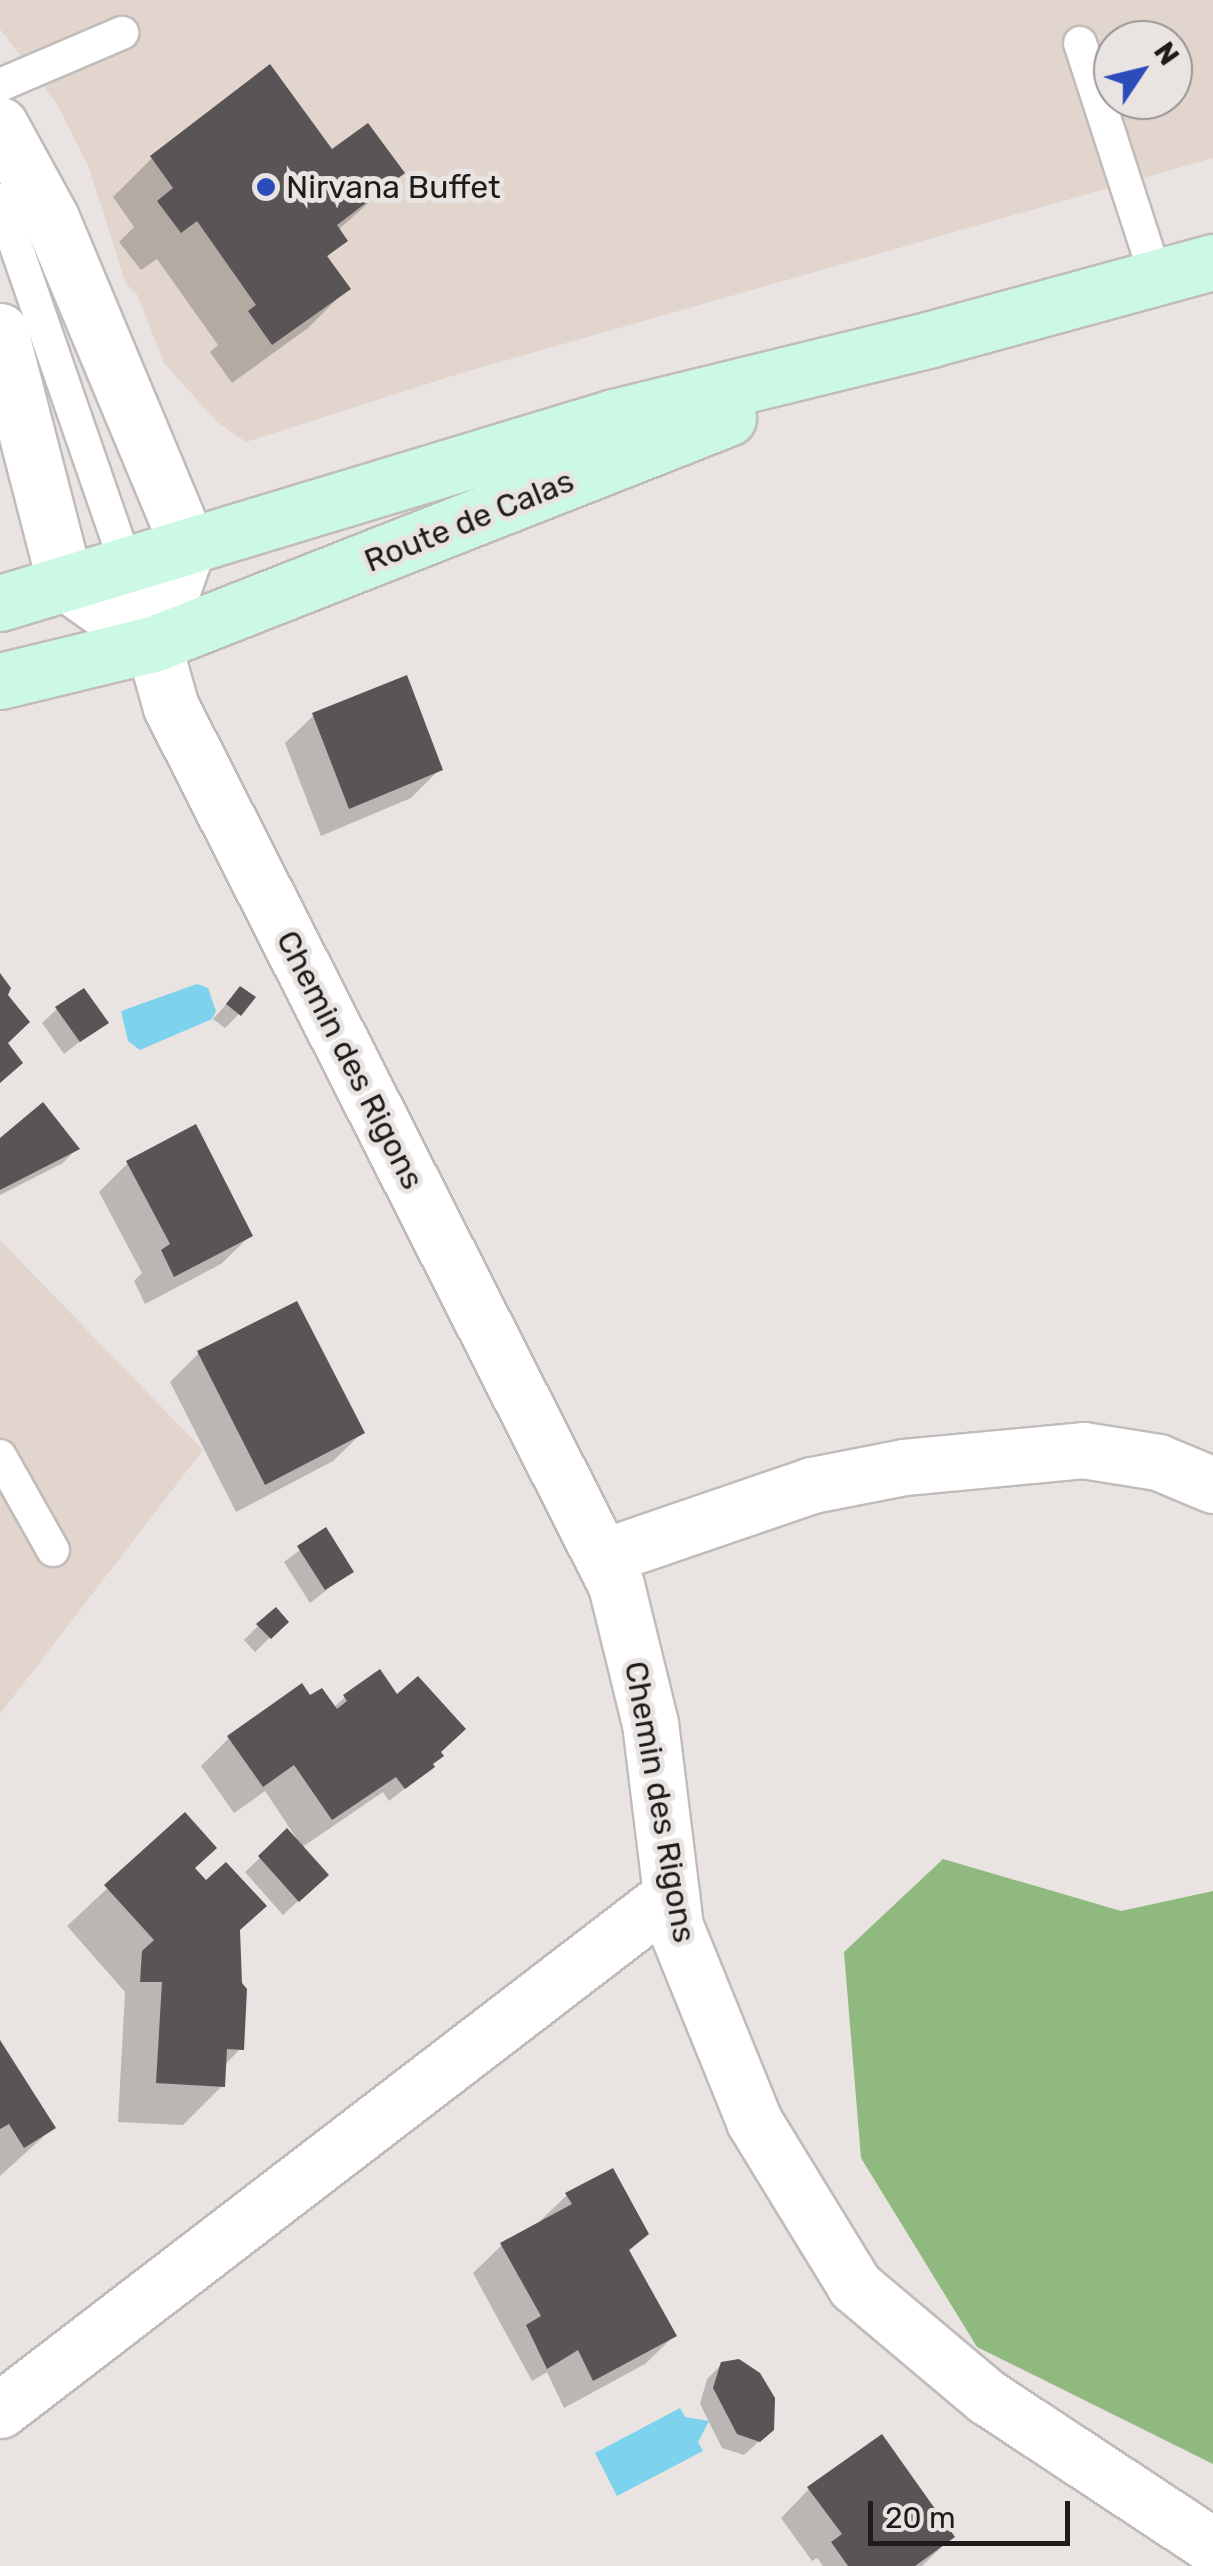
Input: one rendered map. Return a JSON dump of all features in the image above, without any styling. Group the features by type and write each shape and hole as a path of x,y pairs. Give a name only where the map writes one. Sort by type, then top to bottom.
{"main road":[{"name":"Route de Calas","path":"0,602 614,418 931,339 1213,262"},
{"name":"Route de Calas","path":"0,682 153,644 931,339"}],"street":[{"path":"0,125 51,218 188,545 153,644 66,582 0,330"},
{"name":"Chemin des Rigons","path":"153,644 171,708 616,1584 650,1723 675,1926 754,2121 854,2286 988,2397 1213,2546"},
{"path":"602,1557 812,1486 904,1467 1139,1443 1213,1444"},
{"path":"1083,1450 1158,1462 1213,1485"},
{"path":"0,2410 671,1894"}],"lane":[{"path":"0,85 122,33"},
{"path":"1080,43 1156,277"},
{"name":"Chemin des Rigons","path":"0,200 153,644"},
{"path":"0,1456 54,1550"}],"shaded area":[{"path":"0,0 1213,0 1213,158 455,375 246,442 217,422 164,363 137,294 126,284 89,168 58,106 0,29"},
{"path":"0,1240 203,1450 0,1714"}],"green space":[{"path":"943,1859 1121,1911 1213,1891 1213,2464 977,2347 861,2158 844,1952"}],"water":[{"path":"197,984 208,988 216,1011 212,1019 140,1050 128,1041 121,1011"},
{"path":"680,2408 685,2417 709,2421 698,2442 703,2451 617,2496 595,2453"}],"building":[{"path":"270,64 332,149 368,123 405,173 337,225 348,241 327,256 351,289 272,345 248,311 256,305 197,221 181,233 157,201 173,188 150,156"},
{"path":"407,675 443,770 349,809 312,713"},
{"path":"0,973 11,988 8,995 30,1022 8,1043 23,1063 0,1083"},
{"path":"240,986 256,997 241,1016 226,1004"},
{"path":"84,988 109,1023 80,1042 55,1007"},
{"path":"43,1102 80,1149 0,1190 0,1138"},
{"path":"196,1124 253,1236 174,1277 161,1250 170,1244 126,1161"},
{"path":"297,1301 365,1433 265,1485 197,1351"},
{"path":"326,1527 354,1572 325,1590 297,1546"},
{"path":"276,1607 289,1622 271,1639 256,1624"},
{"path":"380,1669 397,1694 418,1676 466,1729 441,1752 444,1756 433,1764 435,1767 405,1789 396,1777 332,1820 294,1765 263,1787 227,1736 302,1683 310,1695 322,1688 337,1709 347,1701 343,1695"},
{"path":"185,1812 217,1848 195,1868 206,1880 226,1862 267,1906 240,1930 242,1983 247,1989 244,2050 227,2049 225,2087 156,2083 162,1982 140,1982 142,1951 154,1940 104,1885"},
{"path":"287,1828 329,1875 299,1902 258,1856"},
{"path":"0,2040 56,2128 24,2148 9,2124 0,2129"},
{"path":"613,2168 649,2234 629,2250 677,2336 593,2381 578,2350 547,2369 526,2325 541,2316 500,2243 572,2204 565,2193"},
{"path":"739,2359 760,2373 775,2398 774,2430 760,2442 737,2434 713,2388 721,2362"},
{"path":"882,2434 955,2537 915,2566 848,2566 831,2542 842,2534 807,2487"}],"place":[{"name":"Nirvana Buffet","path":"266,187"}]}
